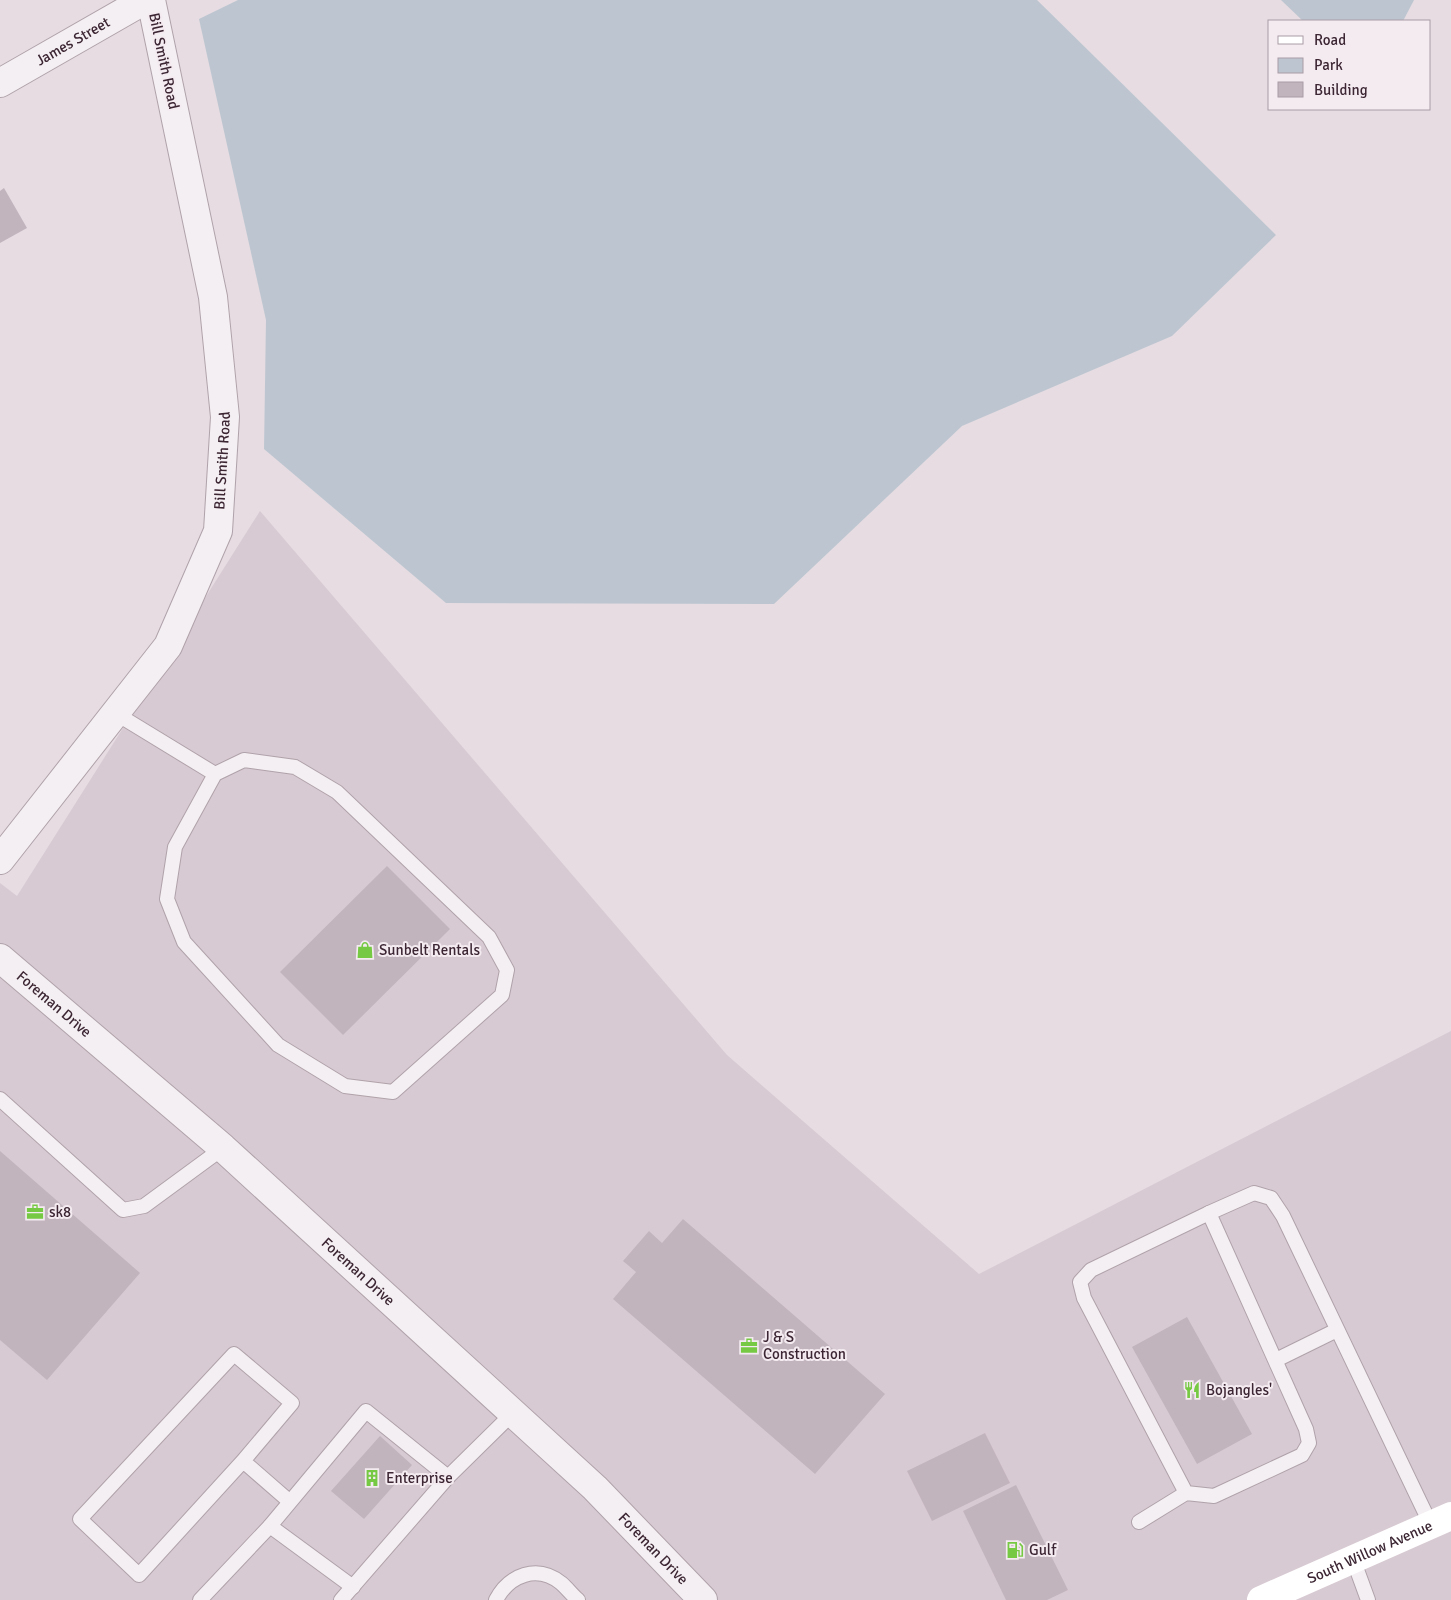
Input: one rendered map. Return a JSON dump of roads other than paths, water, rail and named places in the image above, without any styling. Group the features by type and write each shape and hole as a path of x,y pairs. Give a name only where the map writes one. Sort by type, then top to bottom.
{"main road":[{"name":"South Willow Avenue","path":"1261,1600 1441,1520"}],"street":[{"name":"James Street","path":"0,83 145,0"},
{"name":"Bill Smith Road","path":"0,860 168,646 218,530 225,417 213,298 151,0"},
{"name":"Foreman Drive","path":"0,958 223,1148 595,1488 703,1600"}],"lane":[{"path":"116,713 215,774"},
{"path":"244,760 295,766 338,792 489,937 507,970 502,995 393,1092 345,1086 278,1045 184,942 167,899 175,847 215,774 244,760"},
{"path":"0,1098 123,1210 144,1206 223,1148"},
{"path":"1186,1493 1084,1298 1080,1282 1092,1270 1254,1193 1271,1198 1283,1216 1337,1330 1441,1520"},
{"path":"1139,1522 1186,1493 1214,1496 1302,1455 1309,1443 1306,1428 1209,1213"},
{"path":"1276,1360 1337,1330"},
{"path":"234,1354 292,1403 243,1461 139,1575 80,1519 234,1354"},
{"path":"200,1600 270,1526 366,1411 448,1477"},
{"path":"341,1600 448,1477 513,1413"},
{"path":"243,1461 289,1501"},
{"path":"270,1526 352,1587"},
{"path":"1353,1559 1368,1600"},
{"path":"496,1600 502,1589 520,1576 541,1574 561,1582 578,1600"}],"place":[{"name":"Sunbelt Rentals","path":"365,950"},
{"name":"sk8","path":"35,1212"},
{"name":"J & S Construction","path":"749,1346"},
{"name":"Bojangles'","path":"1192,1390"},
{"name":"Enterprise","path":"372,1478"},
{"name":"Gulf","path":"1015,1550"}]}
